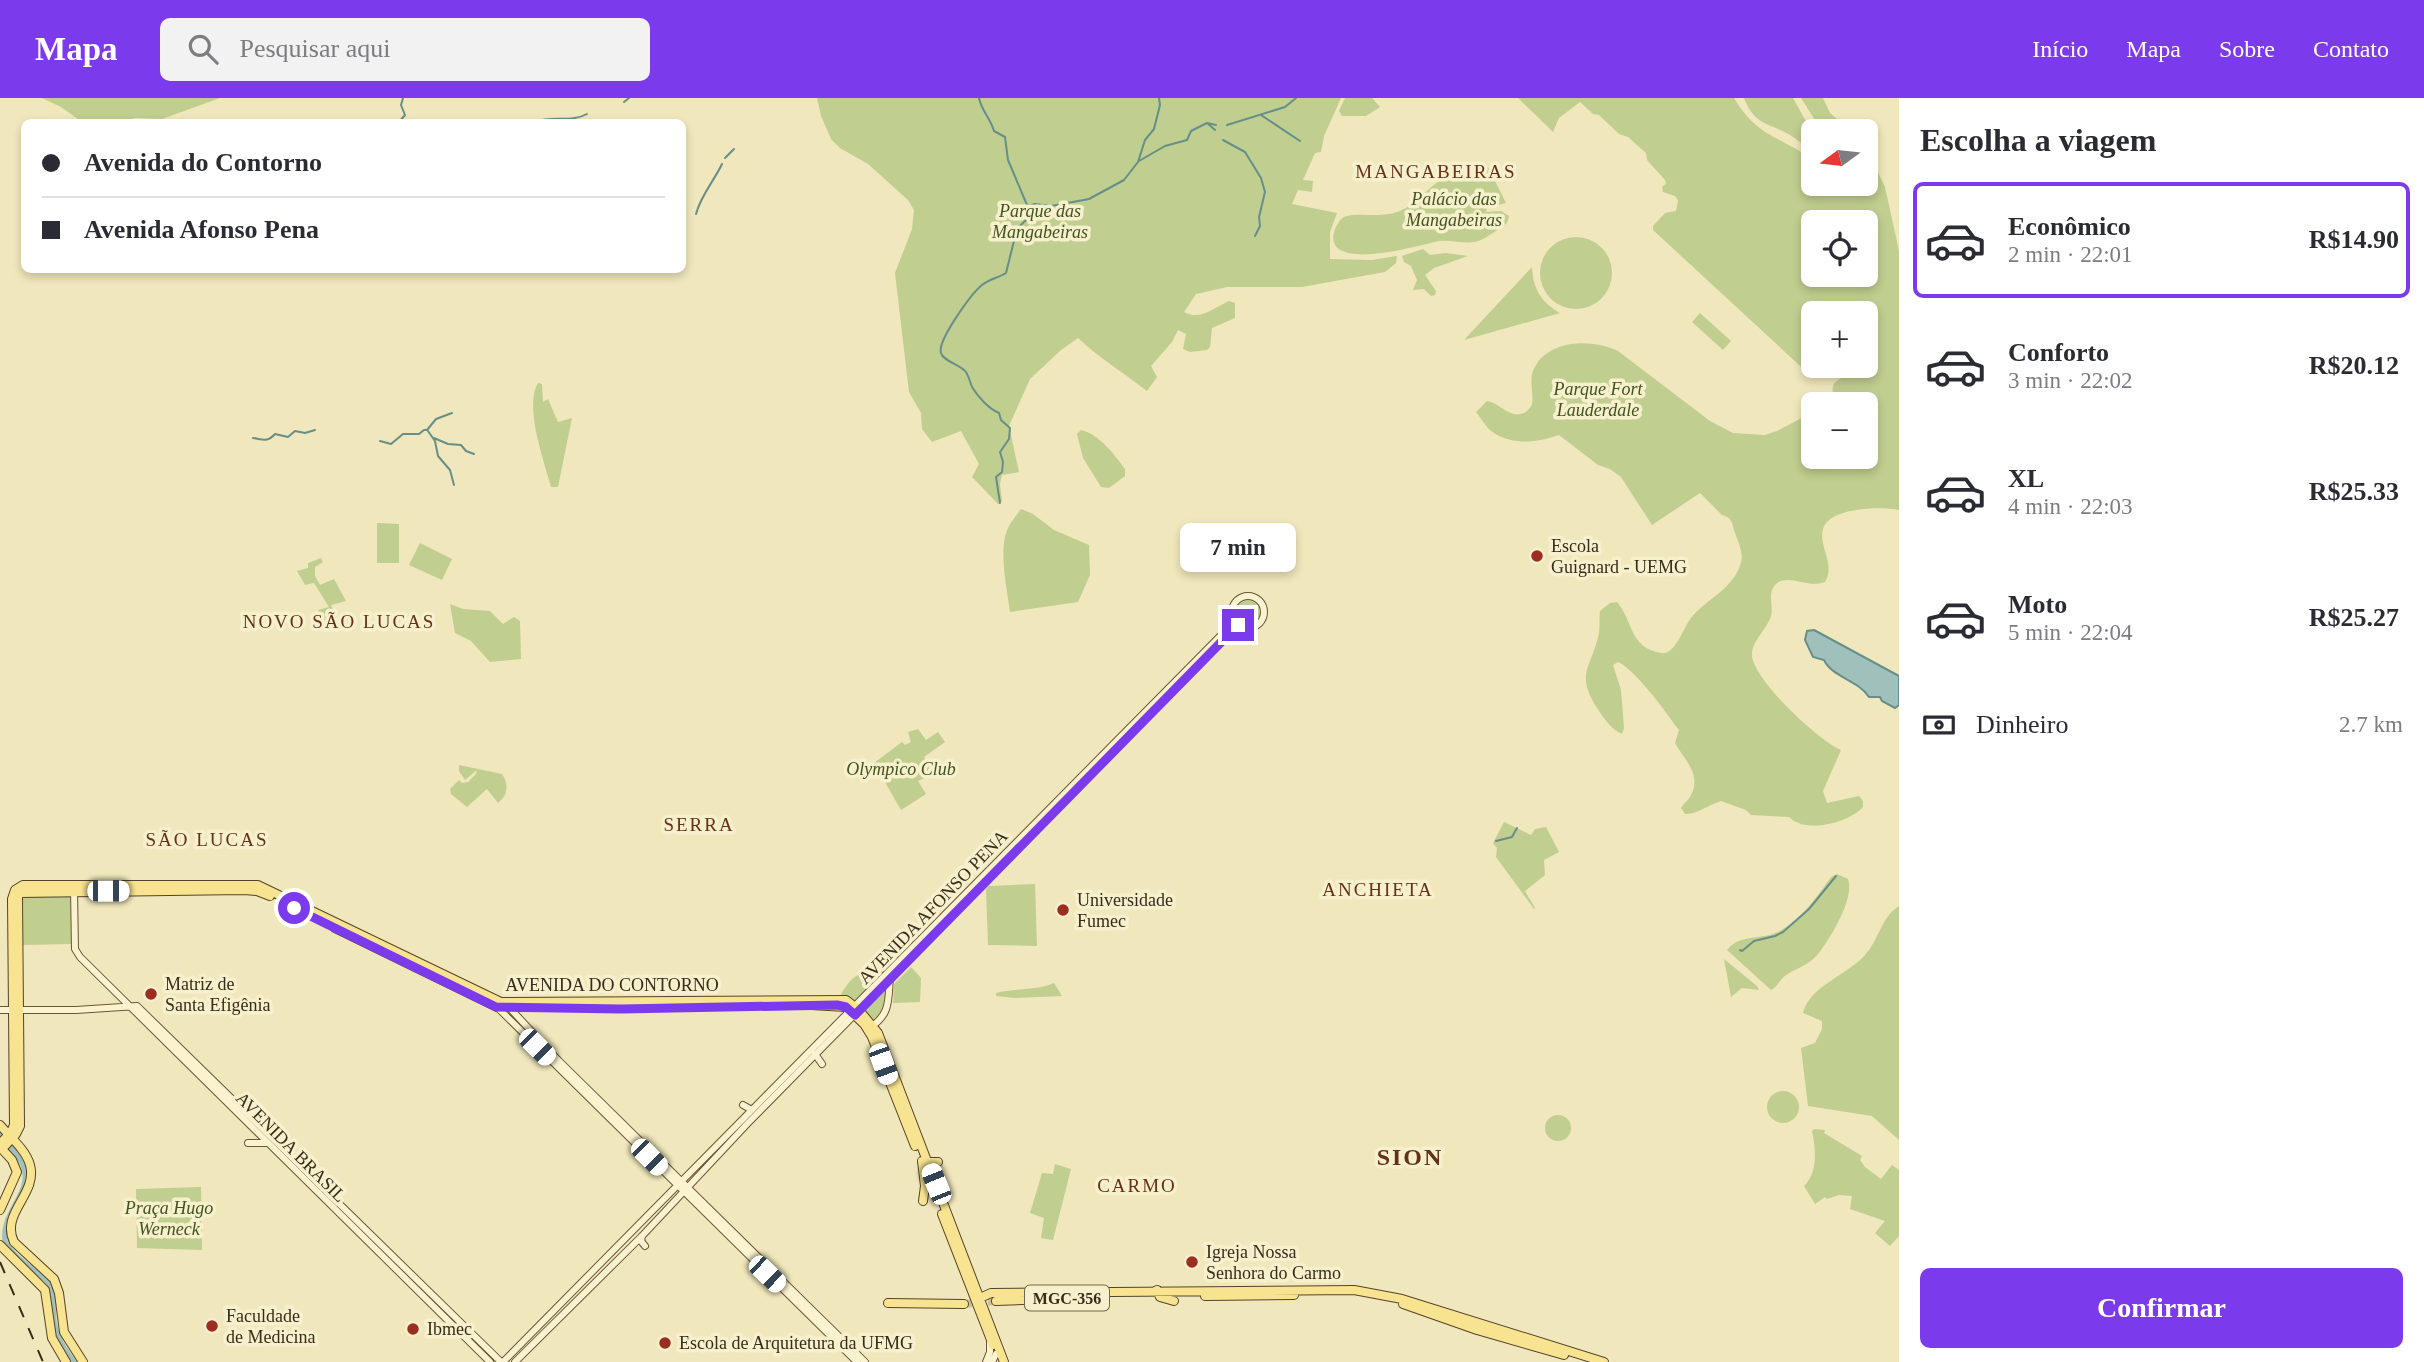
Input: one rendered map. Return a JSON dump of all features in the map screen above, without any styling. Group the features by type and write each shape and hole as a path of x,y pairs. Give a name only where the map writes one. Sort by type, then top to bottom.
{"main road":[{"path":"1251,596 1260,601 1264,612 1259,623 1250,628 1237,623 1232,611 1238,599 1251,596"},
{"name":"AVENIDA AFONSO PENA","path":"502,1362 550,1310 683,1186 815,1054 892,969 1237,623"},
{"name":"AVENIDA AFONSO PENA","path":"515,1362 642,1236 752,1110 889,979 1064,797"},
{"name":"AVENIDA DO CONTORNO","path":"4,1143 13,1129 16,1070 12,900 15,890 23,885 257,891 496,1007 838,999 846,1000 855,1010"},
{"name":"AVENIDA DO CONTORNO","path":"73,888 258,885 506,1005"},
{"name":"AVENIDA BRASIL","path":"73,888 75,949 267,1143 453,1311 502,1362"},
{"path":"413,967 419,965 435,972"},
{"path":"870,1028 888,1006 892,969"},
{"path":"506,1005 565,1073 813,1306 865,1362"},
{"path":"0,1010 133,1007"},
{"name":"AVENIDA BRASIL","path":"133,1007 374,1232 440,1302 490,1362"},
{"path":"496,1007 563,1065 857,1362"},
{"path":"855,1010 882,1043 954,1246 1004,1362"},
{"path":"815,1054 822,1064"},
{"path":"563,1065 565,1073"},
{"name":"AVENIDA DO CONTORNO","path":"4,1143 20,1126 16,1070"},
{"path":"743,1105 752,1110"},
{"path":"0,1210 18,1172 4,1143 0,1125 9,1127 14,1121"},
{"path":"4,1143 26,1157 31,1175 10,1218 9,1231 14,1242 54,1279 64,1310 71,1312"},
{"path":"248,1143 267,1143"},
{"path":"924,1162 938,1162"},
{"path":"923,1201 924,1162"},
{"path":"924,1162 967,1261 981,1298 983,1312"},
{"path":"642,1236 641,1241 645,1246"},
{"path":"967,1261 965,1247 970,1244"},
{"path":"0,1245 45,1290 49,1325 83,1362"},
{"path":"954,1246 967,1261"},
{"path":"1034,1288 1056,1293"},
{"name":"MGC-356","path":"983,1312 994,1298 1074,1298 1157,1292 1267,1295 1308,1290 1354,1290 1388,1295 1589,1360"},
{"path":"1157,1292 1174,1301"},
{"name":"MGC-356","path":"981,1298 991,1293 1157,1292 1379,1296 1466,1326 1589,1360"},
{"path":"996,1300 1074,1298"},
{"path":"60,1302 59,1337 66,1362"},
{"path":"888,1303 964,1304"},
{"path":"994,1341 996,1359"},
{"path":"986,1362 994,1341"},
{"path":"502,1351 506,1355 510,1353"},
{"path":"1589,1360 1614,1362"}],"green space":[{"path":"42,98 220,98 162,119 78,119"},
{"name":"Parque das Mangabeiras","path":"817,98 1341,98 1324,136 1321,152 1315,153 1303,180 1313,181 1312,192 1298,190 1292,204 1337,213 1330,232 1330,259 1372,260 1397,256 1396,263 1385,272 1302,287 1227,287 1196,294 1184,312 1201,314 1229,301 1235,303 1235,318 1212,328 1210,347 1207,350 1190,352 1183,349 1186,334 1178,330 1172,342 1151,366 1157,377 1147,391 1078,338 1030,379 1009,426 1019,472 1002,475 1002,501 998,504 972,477 979,464 961,431 932,442 922,429 921,413 909,392 895,273 912,229 914,210 908,200 868,164 840,148 831,139"},
{"path":"1345,98 1372,98 1380,107 1366,116 1342,116 1339,111"},
{"name":"Parque Fort Lauderdale","path":"1518,98 1734,98 1761,129 1801,152 1801,196 1878,196 1878,173 1885,187 1899,251 1899,510 1881,508 1845,512 1827,522 1822,536 1829,568 1825,582 1812,584 1785,580 1775,585 1771,592 1771,616 1754,644 1752,654 1762,678 1774,693 1818,735 1841,750 1823,791 1827,803 1859,796 1863,807 1848,818 1816,826 1805,825 1789,817 1751,815 1746,810 1721,801 1694,813 1685,814 1681,808 1691,795 1694,781 1690,768 1675,743 1679,730 1640,681 1618,662 1613,665 1621,690 1624,728 1622,734 1618,732 1606,721 1591,698 1587,688 1587,672 1599,633 1600,611 1610,603 1617,602 1643,645 1661,653 1670,650 1697,611 1726,586 1738,571 1742,554 1732,522 1700,493 1652,525 1621,477 1598,465 1559,435 1535,441 1510,440 1491,431 1476,412 1487,401 1512,414 1525,413 1532,404 1532,375 1539,360 1558,347 1595,344 1618,351 1710,421 1733,433 1765,435 1801,418 1801,469 1878,469 1878,392 1833,391 1834,384 1841,378 1878,378 1878,301 1801,301 1801,367 1653,230 1653,226 1665,213 1676,211 1678,200 1675,196 1663,192 1665,180 1647,160 1646,153 1580,102 1559,118 1553,132"},
{"path":"1744,98 1793,98 1805,119 1801,119 1801,143 1758,119"},
{"path":"1801,98 1823,98 1830,113 1837,119 1814,119"},
{"name":"Palácio das Mangabeiras","path":"1479,165 1488,167 1506,203 1487,208 1486,212 1501,211 1509,216 1507,223 1484,238 1476,242 1439,241 1375,254 1342,251 1334,243 1335,229 1344,217 1402,210 1440,181"},
{"path":"1583,237 1602,247 1610,259 1610,287 1602,299 1590,307 1569,309 1550,299 1542,287 1540,266 1550,247 1562,239"},
{"path":"1423,249 1430,255 1446,253 1468,256 1434,268 1425,275 1436,291 1435,295 1431,296 1424,289 1413,290 1417,280 1411,266 1404,262 1402,256"},
{"path":"1532,267 1539,294 1560,313 1464,340"},
{"path":"1700,313 1731,341 1723,350 1692,322"},
{"path":"538,383 542,384 543,402 548,399 558,422 572,418 558,487 551,487 534,420 534,393"},
{"path":"1081,430 1100,440 1125,469 1125,476 1109,488 1101,487 1083,458 1077,434"},
{"path":"1021,509 1033,514 1054,530 1089,545 1090,575 1078,602 1010,612 1004,569 1005,537 1012,520"},
{"path":"377,523 399,524 399,563 377,563"},
{"path":"420,543 452,559 442,580 409,565"},
{"path":"321,558 323,562 315,567 315,576 320,585 334,579 346,601 331,605 338,622 322,620 318,610 329,607 314,583 305,585 297,571 308,568 308,563"},
{"path":"1248,599 1257,603 1261,612 1257,621 1248,625 1239,621 1235,612 1239,603"},
{"path":"450,604 463,609 490,611 503,624 514,617 520,621 521,659 490,662 471,641 455,633"},
{"name":"Olympico Club","path":"918,729 926,740 938,732 945,742 924,757 933,774 918,781 926,794 901,810 874,763 902,742 905,745 911,742 908,732"},
{"path":"459,765 502,774 506,786 504,797 498,803 487,789 467,807 451,794 450,789 459,780 462,783 468,782 477,770 465,780 459,771"},
{"path":"1504,822 1531,835 1535,829 1546,827 1559,852 1544,860 1545,875 1525,891 1534,909 1496,857 1497,848 1493,843"},
{"path":"1837,874 1848,879 1849,887 1845,907 1835,929 1814,958 1786,975 1773,989 1727,950 1744,939 1778,932 1786,927 1808,908 1831,877"},
{"path":"1035,884 1037,946 988,945 986,889 989,886"},
{"path":"22,896 71,897 71,944 23,945"},
{"path":"1899,906 1899,1140 1872,1116 1808,1106 1801,1048 1815,1043 1822,1029 1822,1021 1803,1013 1813,995 1865,955 1888,916"},
{"path":"1724,959 1759,990 1742,988 1731,997"},
{"path":"911,967 921,978 920,1002 893,1003 894,984"},
{"path":"878,968 886,973 891,968 884,1010 873,1020 855,1003 839,998 853,978"},
{"path":"1054,983 1062,996 996,996 996,993"},
{"path":"1783,1091 1794,1096 1799,1107 1794,1118 1783,1123 1772,1118 1767,1107 1772,1096"},
{"path":"1558,1115 1567,1119 1571,1128 1567,1137 1558,1141 1549,1137 1545,1128 1549,1119"},
{"path":"1814,1129 1825,1130 1824,1133 1862,1156 1860,1160 1865,1167 1881,1179 1892,1165 1899,1170 1899,1236 1890,1246 1875,1233 1885,1221 1850,1209 1852,1196 1825,1197 1815,1204 1804,1186 1814,1167"},
{"path":"1055,1164 1071,1169 1053,1240 1041,1238 1044,1218 1030,1213 1042,1173 1053,1174"},
{"name":"Praça Hugo Werneck","path":"201,1187 202,1250 137,1248 136,1189"}],"water":[{"path":"1814,630 1899,676 1899,705 1895,708 1880,697 1869,697 1858,686 1833,671 1824,660 1813,657 1805,640 1807,631"}],"waterway":[{"path":"402,119 405,115 401,105 403,98"},
{"path":"624,102 629,98"},
{"path":"979,98 994,131 1005,137 1008,160 1027,205 1026,220 1017,229 1006,273 985,283 970,298 949,329 941,353 966,372 977,395 999,413 1001,420 1010,428 1009,439 1000,452 1002,472 996,477 1000,503"},
{"path":"1028,206 1051,206 1089,199 1124,180 1138,162 1145,140 1154,129 1160,105 1159,98"},
{"path":"1227,125 1285,107 1296,98"},
{"path":"548,119 575,118 587,114"},
{"path":"1261,115 1300,141"},
{"path":"1207,123 1216,125"},
{"path":"1139,161 1165,146 1187,140 1191,131 1207,123 1215,130"},
{"path":"1223,140 1245,152 1261,178 1265,192 1259,217 1260,226 1255,236"},
{"path":"725,158 734,149"},
{"path":"696,214 722,164"},
{"path":"380,441 391,444 403,434 419,434 427,430 436,419 452,413"},
{"path":"253,438 262,440 275,434 288,437 295,431 305,433 315,430"},
{"path":"428,431 435,441 438,456 450,470 454,485"},
{"path":"434,438 448,444 461,445 474,454"},
{"path":"1496,841 1512,837 1517,828"},
{"path":"1740,950 1754,941 1783,932 1809,909 1836,876"},
{"path":"0,1135 16,1153 25,1175 21,1194 7,1221 5,1241 19,1258 48,1282 57,1333 74,1362"}],"tunnel":[{"path":"964,1304 996,1301"}],"railway":[{"path":"0,1262 43,1362"}],"place":[{"name":"Escola Guignard - UEMG","path":"1537,556"},
{"name":"Universidade Fumec","path":"1063,910"},
{"name":"Matriz de Santa Efigênia","path":"151,994"},
{"name":"Igreja Nossa Senhora do Carmo","path":"1192,1262"},
{"name":"Faculdade de Medicina","path":"212,1326"},
{"name":"Ibmec","path":"413,1329"},
{"name":"Escola de Arquitetura da UFMG","path":"665,1343"}],"district":[{"name":"MANGABEIRAS","path":"1436,171"},
{"name":"NOVO SÃO LUCAS","path":"339,621"},
{"name":"SERRA","path":"699,824"},
{"name":"SÃO LUCAS","path":"207,839"},
{"name":"ANCHIETA","path":"1378,889"},
{"name":"SION","path":"1410,1157"},
{"name":"CARMO","path":"1137,1185"}],"route":[{"path":"294,908 496,1007 621,1009 837,1005 846,1007 855,1015 1238,625"}]}
